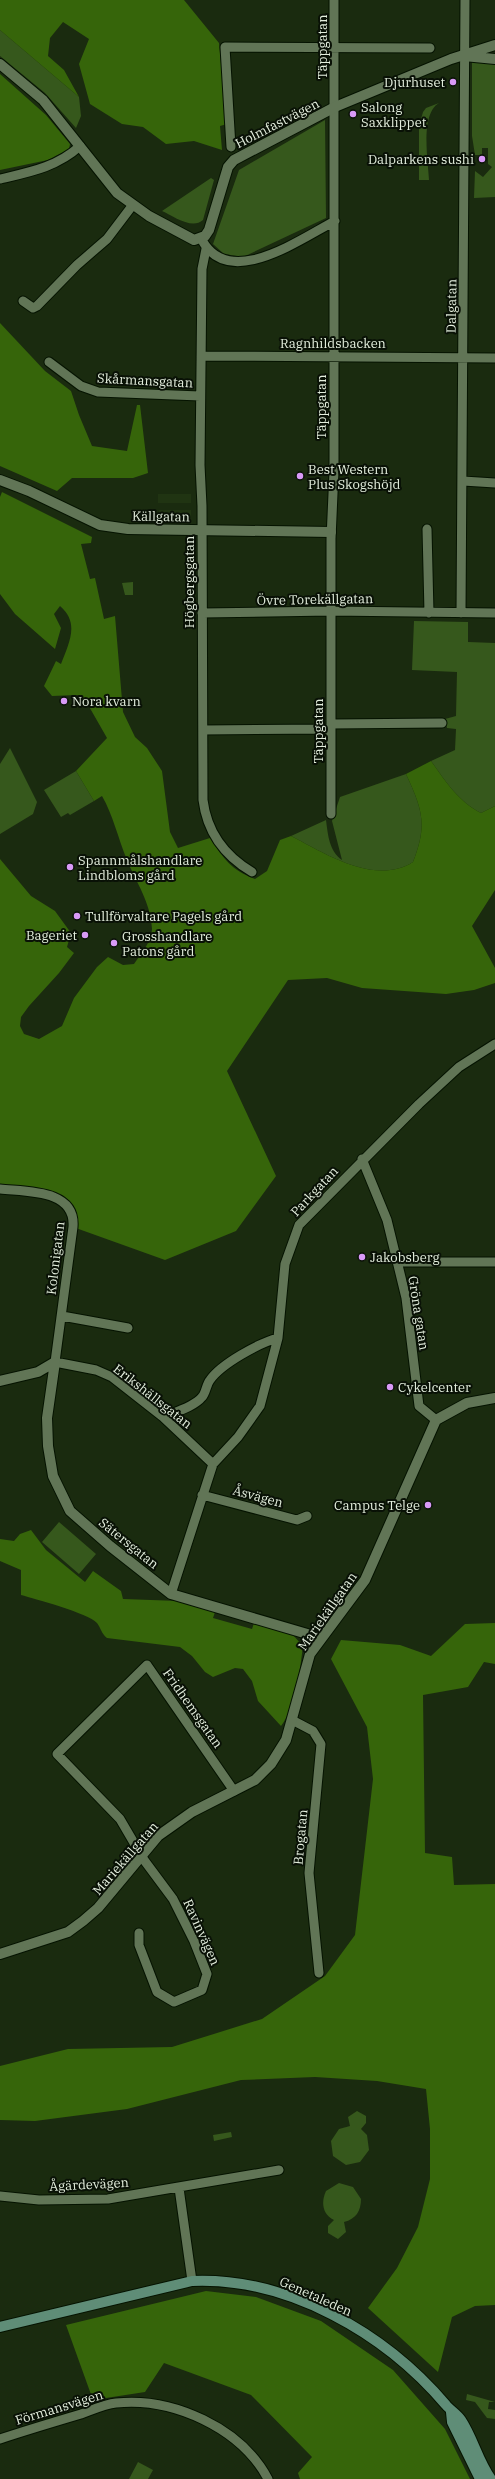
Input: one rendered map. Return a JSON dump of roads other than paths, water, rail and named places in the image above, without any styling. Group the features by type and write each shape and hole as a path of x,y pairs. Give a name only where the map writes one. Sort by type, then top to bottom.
{"main road":[{"name":"Genetaleden","path":"0,2327 192,2281 220,2280 249,2284 282,2293 316,2307 353,2327 399,2358 430,2386 451,2412 460,2419 489,2478"}],"street":[{"name":"Täppgatan","path":"331,814 331,532 334,471 335,221 334,0"},
{"name":"Dalgatan","path":"461,613 464,358 465,0"},
{"name":"Holmfastvägen","path":"201,238 209,230 228,167 234,160 335,107 495,45"},
{"path":"231,147 225,47 430,48"},
{"path":"464,56 495,59"},
{"path":"0,64 43,100 117,193 132,206 184,235 194,240 201,238 206,250 220,259 253,262 335,221"},
{"path":"0,179 50,166 69,156 80,146"},
{"path":"23,301 33,308 37,306 77,265 108,239 132,206"},
{"name":"Högbergsgatan","path":"206,250 202,269 200,396 203,800 206,817 215,837 224,850 238,864 252,872"},
{"name":"Ragnhildsbacken","path":"201,356 495,358"},
{"name":"Skårmansgatan","path":"49,362 81,386 98,392 200,396"},
{"name":"Källgatan","path":"0,480 29,491 100,525 128,529 331,532"},
{"path":"463,481 495,483"},
{"path":"427,529 429,613"},
{"name":"Övre Torekällgatan","path":"202,613 331,611 495,613"},
{"path":"203,730 442,723"},
{"name":"Parkgatan","path":"171,1594 213,1464 238,1437 260,1406 278,1338 285,1264 299,1225 362,1159 459,1067 495,1044"},
{"name":"Gröna gatan","path":"362,1159 387,1220 406,1298 419,1406 436,1420"},
{"name":"Kolonigatan","path":"0,1189 48,1195 68,1205 74,1220 55,1362"},
{"path":"397,1262 495,1262"},
{"path":"62,1316 128,1328"},
{"path":"163,1417 192,1404 202,1397 210,1380 222,1368 266,1342 278,1338"},
{"path":"0,1381 38,1372 55,1362"},
{"name":"Erikshällsgatan","path":"55,1362 105,1373 163,1417 213,1464"},
{"name":"Sätersgatan","path":"55,1362 47,1418 48,1446 53,1476 65,1504 110,1546 171,1594 321,1638"},
{"path":"436,1420 467,1403 495,1398"},
{"name":"Mariekällgatan","path":"0,1954 68,1932 78,1925 98,1908 158,1836 175,1822 255,1780 271,1764 286,1740 310,1654 365,1580 436,1420"},
{"name":"Åsvägen","path":"202,1495 297,1520 307,1516"},
{"name":"Fridhemsgatan","path":"141,1855 120,1819 57,1754 147,1665 234,1791"},
{"name":"Brogatan","path":"292,1720 314,1730 321,1744 309,1873 319,1973"},
{"name":"Ravinvägen","path":"139,1933 140,1945 157,1992 174,2002 202,1990 207,1974 194,1941 173,1899 141,1855"},
{"name":"Ågärdevägen","path":"0,2196 39,2200 108,2199 279,2170"},
{"path":"179,2188 192,2281"},
{"name":"Förmansvägen","path":"0,2439 116,2403 167,2406 205,2420 235,2440 262,2467 268,2479"}],"place":[{"name":"Djurhuset","path":"453,82"},
{"name":"Salong Saxklippet","path":"353,114"},
{"name":"Dalparkens sushi","path":"482,159"},
{"name":"Best Western Plus Skogshöjd","path":"300,476"},
{"name":"Nora kvarn","path":"64,701"},
{"name":"Spannmålshandlare Lindbloms gård","path":"70,867"},
{"name":"Tullförvaltare Pagels gård","path":"77,916"},
{"name":"Bageriet","path":"85,935"},
{"name":"Grosshandlare Patons gård","path":"114,943"},
{"name":"Jakobsberg","path":"362,1257"},
{"name":"Cykelcenter","path":"390,1387"},
{"name":"Campus Telge","path":"428,1505"}]}
